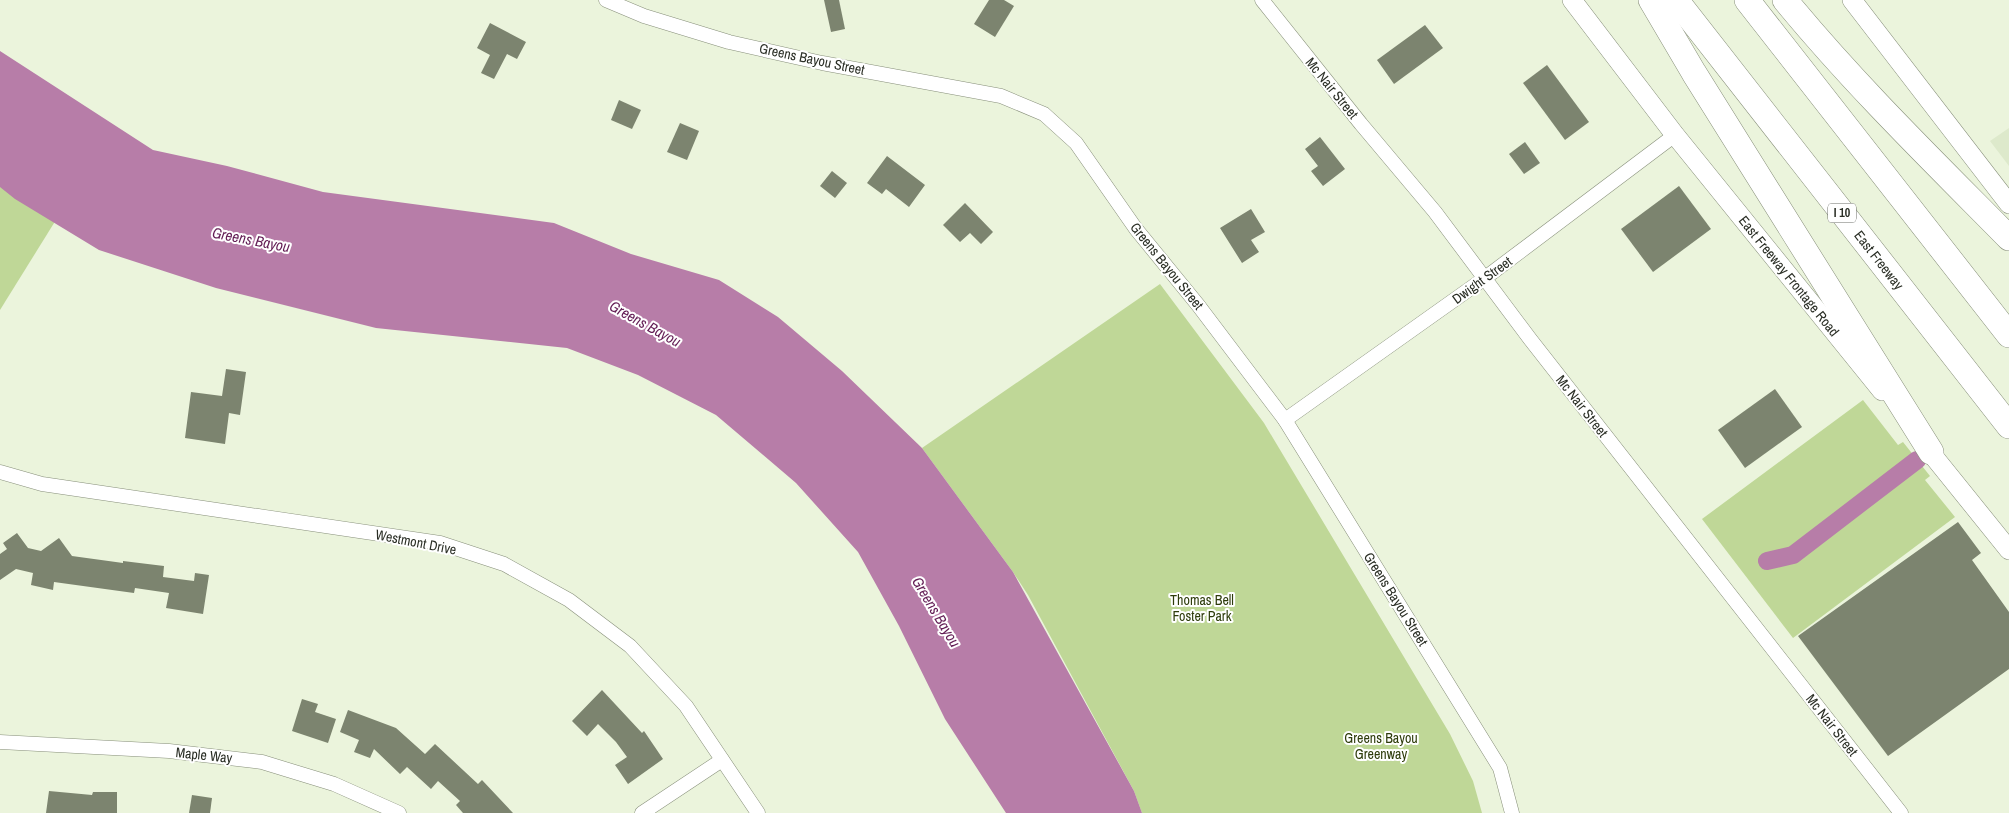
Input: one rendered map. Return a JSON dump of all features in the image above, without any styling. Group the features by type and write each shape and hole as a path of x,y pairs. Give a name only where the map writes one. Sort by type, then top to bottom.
{"highway":[{"path":"1651,0 1709,98 1931,452"},
{"name":"East Freeway","path":"1676,0 2009,426"},
{"path":"1747,0 2009,335"},
{"path":"1785,0 1823,47 1901,130 2009,238"}],"main road":[{"name":"East Freeway Frontage Road","path":"1572,0 1676,135 2009,550"},
{"path":"1853,0 2009,204"}],"street":[{"name":"Greens Bayou Street","path":"606,0 644,16 729,42 822,63 1001,96 1044,114 1076,143 1136,229 1198,305 1285,420 1500,768 1512,813"},
{"name":"Mc Nair Street","path":"1262,0 1361,124 1435,212 1530,339 1901,813"},
{"name":"Dwight Street","path":"1285,420 1486,278 1676,135"},
{"name":"Westmont Drive","path":"0,472 42,484 440,544 504,564 569,600 630,646 686,706 758,813"},
{"name":"Maple Way","path":"0,742 169,751 262,762 334,784 399,813"},
{"path":"642,813 722,760"}],"shaded area":[{"path":"2009,128 2009,166 1990,141"}],"green space":[{"path":"0,158 64,207 0,310"},
{"name":"Thomas Bell Foster Park","path":"1160,284 1264,423 1450,734 1473,781 1482,813 1142,813 1134,791 1028,595 922,448"},
{"path":"1863,400 1898,445 1903,442 1930,476 1925,480 1955,517 1793,638 1702,519"}],"water":[{"name":"Greens Bayou","path":"0,51 153,150 227,166 323,192 554,223 631,254 719,280 778,317 842,371 922,448 1013,572 1134,791 1142,813 1006,813 945,719 899,626 858,552 796,483 716,415 638,375 567,348 376,328 216,288 99,250 15,199 0,187"}],"building":[{"path":"824,0 839,0 845,29 831,32"},
{"path":"989,0 1004,0 1014,6 995,37 974,24"},
{"path":"490,23 526,42 517,59 507,54 494,79 481,73 490,55 477,48"},
{"path":"1425,25 1443,48 1394,84 1377,60"},
{"path":"1547,65 1589,122 1565,140 1523,83"},
{"path":"619,100 641,110 632,129 611,120"},
{"path":"680,123 699,131 687,160 667,152"},
{"path":"1320,137 1345,169 1323,186 1311,171 1318,166 1305,149"},
{"path":"1525,142 1540,163 1524,174 1509,154"},
{"path":"887,156 925,185 909,207 886,189 882,194 867,183"},
{"path":"832,171 847,183 835,198 820,186"},
{"path":"1679,186 1711,229 1653,272 1621,229"},
{"path":"965,203 993,232 981,244 970,233 960,242 943,225"},
{"path":"1251,209 1265,232 1251,240 1259,252 1242,263 1220,228"},
{"path":"226,369 246,372 240,415 229,413 225,444 185,438 191,392 222,396"},
{"path":"1775,389 1802,427 1745,468 1718,430"},
{"path":"1958,522 1981,553 1972,560 2009,612 2009,669 1888,756 1798,636"},
{"path":"17,533 28,548 41,551 59,538 72,556 164,566 163,577 194,581 195,573 209,575 203,614 166,608 169,593 135,588 134,593 54,582 53,590 31,585 33,573 16,569 0,580 0,554 7,549 3,543"},
{"path":"602,690 642,733 644,731 663,759 628,784 615,765 627,757 616,742 598,724 587,736 572,721"},
{"path":"302,699 318,704 315,712 336,719 328,743 292,731"},
{"path":"348,710 396,728 425,754 435,744 478,784 482,780 513,813 463,813 456,805 460,801 438,781 431,789 407,767 400,774 374,749 370,758 354,752 359,740 340,732"},
{"path":"49,791 92,795 93,792 117,792 117,813 46,813"},
{"path":"192,795 212,798 210,813 189,813"}],"waterway":[{"path":"1767,561 1793,555 1917,460"}],"park label":[{"name":"Greens Bayou Greenway","path":"1381,746"}]}
